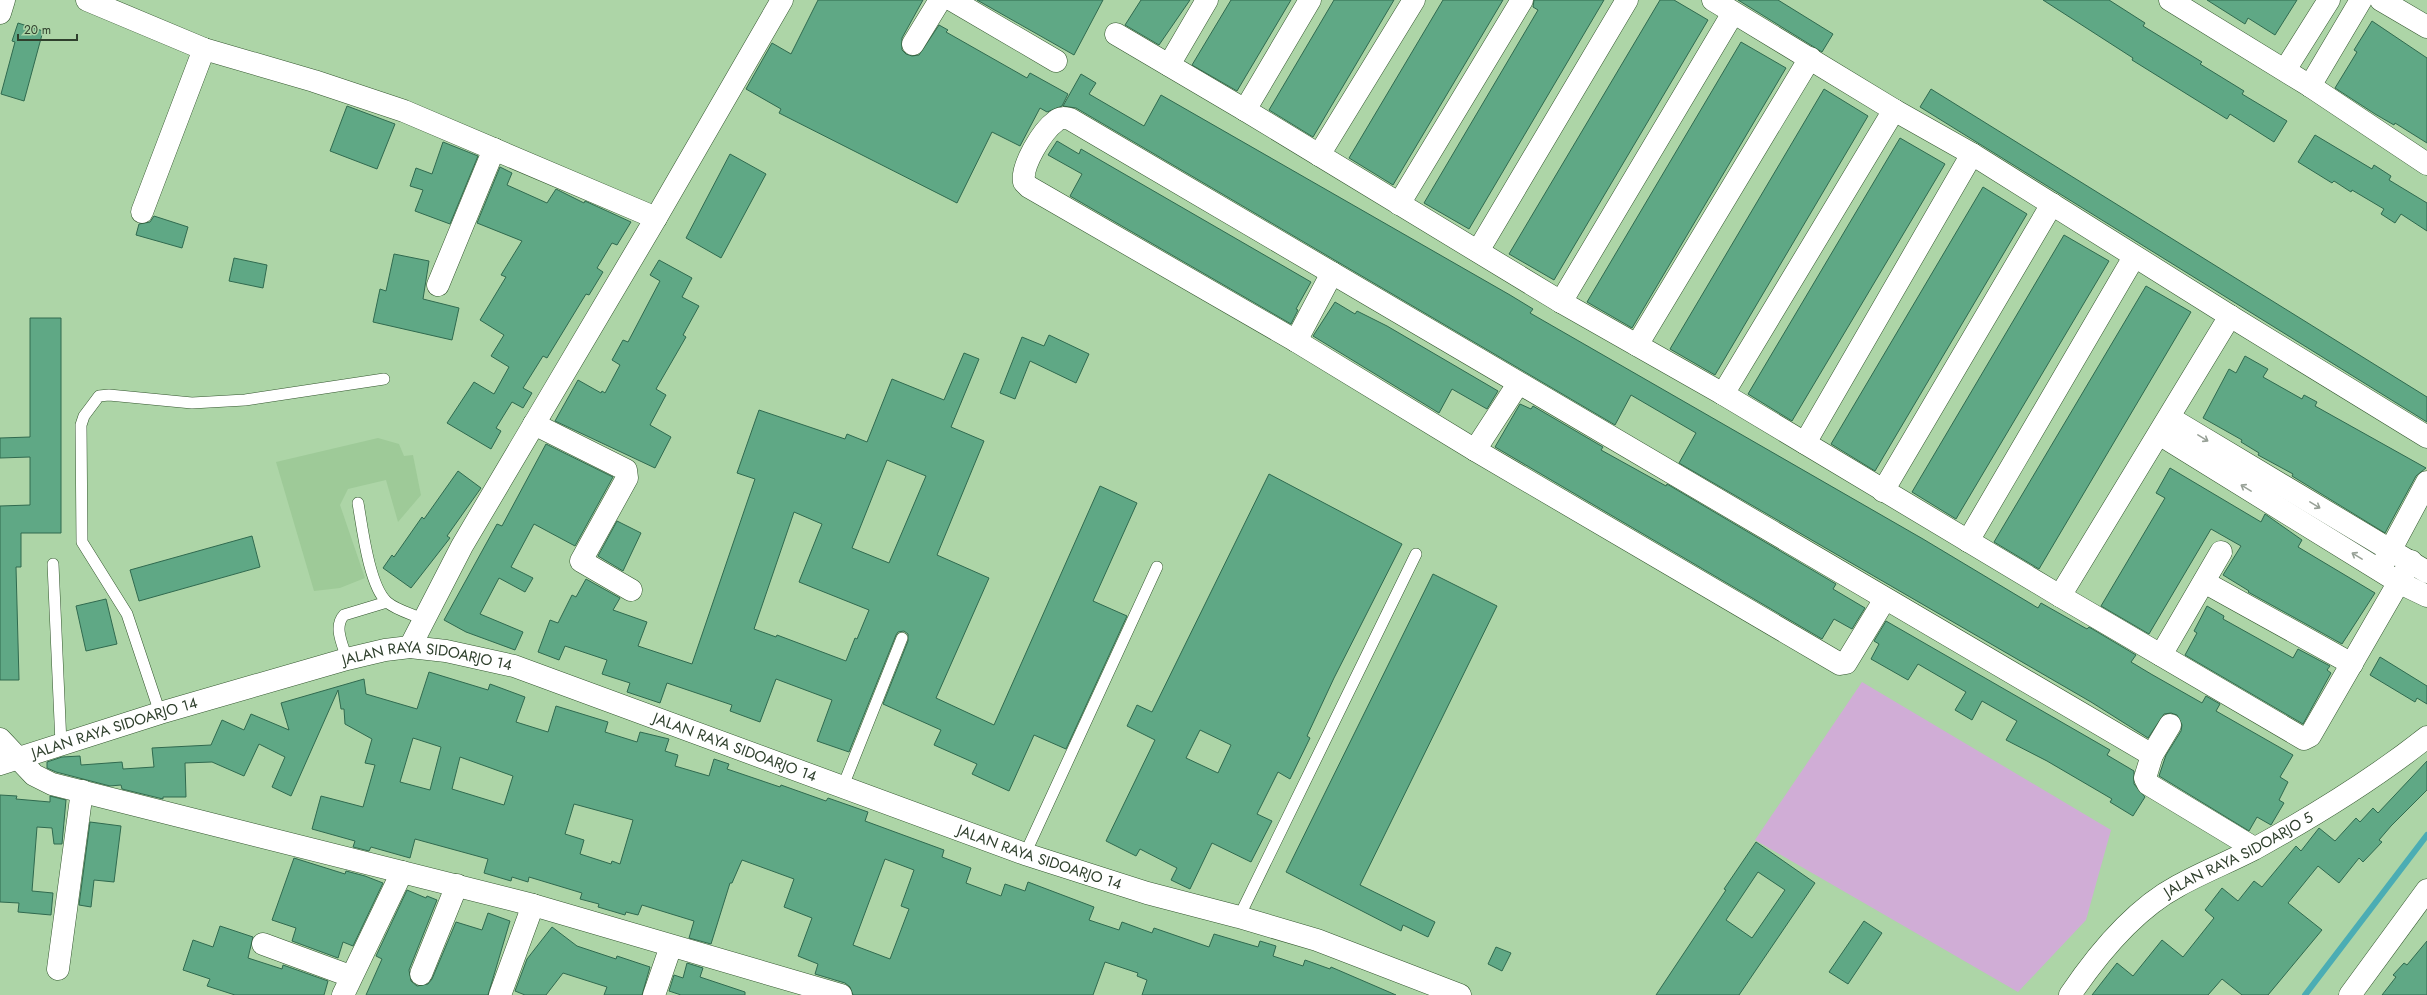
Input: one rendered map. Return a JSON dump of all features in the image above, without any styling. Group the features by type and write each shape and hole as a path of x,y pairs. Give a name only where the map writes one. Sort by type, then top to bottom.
{"street":[{"path":"0,13 4,0"},
{"path":"86,0 204,49 314,81 404,111 656,218"},
{"path":"410,647 423,619 462,546 656,218 782,0"},
{"path":"913,44 940,0"},
{"path":"952,0 1056,62"},
{"path":"1169,65 1207,0"},
{"path":"1245,110 1310,0"},
{"path":"1319,155 1414,0"},
{"path":"1400,204 1522,0"},
{"path":"1478,252 1627,0"},
{"path":"1713,0 1894,110 1972,154 2134,257 2427,437"},
{"path":"2170,0 2285,70 2427,164"},
{"path":"2285,70 2329,0"},
{"path":"2310,86 2361,0"},
{"path":"2381,0 2427,27"},
{"path":"1561,302 1733,13"},
{"path":"1116,34 1245,110 1561,302 1723,394 1883,491 2304,739 2310,736 2400,582 2419,567 2165,426"},
{"path":"142,212 204,49"},
{"path":"1637,344 1810,58"},
{"path":"1723,394 1894,110"},
{"path":"1885,599 1846,663 1840,664 1475,450 1296,341 1029,187 1024,182 1025,165 1044,133 1056,120 1064,118 1070,119 1518,384 2152,755"},
{"path":"438,285 494,149"},
{"path":"1805,443 1972,154"},
{"path":"1883,491 2052,204"},
{"path":"1968,541 2134,257"},
{"path":"1296,341 1332,273"},
{"path":"2060,596 2165,426 2230,316"},
{"path":"1475,450 1518,384"},
{"path":"534,424 626,470 627,478 580,561 631,590"},
{"path":"2165,426 2381,570 2427,596"},
{"path":"2381,570 2390,550 2427,482"},
{"path":"2161,655 2221,552"},
{"path":"2204,582 2352,664"},
{"name":"JALAN RAYA SIDOARJO 14","path":"9,761 160,713 347,659 385,650 410,647 446,651 514,666 1025,854 1147,893 1239,917 1317,940 1460,995"},
{"path":"2170,725 2152,755 2145,778 2148,784 2254,848"},
{"name":"JALAN RAYA SIDOARJO 5","path":"2070,995 2100,956 2148,906 2177,886 2254,848 2358,786 2427,737"},
{"path":"0,739 9,761 43,781 533,906 841,995"},
{"path":"58,969 82,791"},
{"path":"262,944 347,986 402,872"},
{"path":"421,974 457,886"},
{"path":"2350,995 2427,890"},
{"path":"500,995 533,906"},
{"path":"654,995 671,946"}],"lane":[{"path":"160,713 127,614 82,542 81,425 84,416 99,396 109,394 192,403 245,400 384,379"},
{"path":"358,503 370,564 379,590 387,602 423,619"},
{"path":"1239,917 1416,554"},
{"path":"53,564 61,744"},
{"path":"1025,854 1157,567"},
{"path":"347,659 338,625 339,620 344,615 387,602"},
{"path":"843,786 902,638"}],"shaded area":[{"path":"378,438 399,444 404,456 413,455 421,495 398,522 386,480 348,489 340,505 365,578 340,588 314,591 276,462"},
{"path":"1862,682 2111,830 2086,920 2018,992 1755,840"}],"building":[{"path":"818,0 923,0 902,38 902,50 906,54 912,56 919,55 939,25 948,30 946,32 1027,78 1030,73 1068,94 1062,106 1047,112 1040,108 1020,146 992,132 957,203 779,113 781,109 746,89 772,43 791,54"},
{"path":"977,0 1103,0 1074,55"},
{"path":"1141,0 1190,0 1159,45 1125,25"},
{"path":"1231,0 1291,0 1237,91 1192,65"},
{"path":"1334,0 1394,0 1313,137 1269,110"},
{"path":"1443,0 1503,0 1393,185 1349,158"},
{"path":"1534,0 1604,0 1469,229 1424,203 1538,10 1533,7"},
{"path":"1660,0 1674,0 1708,20 1554,280 1509,254"},
{"path":"1738,0 1778,0 1833,34 1822,52"},
{"path":"2043,0 2109,0 2145,23 2143,26 2202,62 2200,64 2244,91 2242,94 2287,121 2274,142 2230,114 2227,119 2132,60 2133,58"},
{"path":"2207,0 2297,0 2275,35 2248,18 2245,24"},
{"path":"2372,21 2427,58 2427,143 2395,123 2394,125 2375,114 2335,88 2357,52 2354,50"},
{"path":"18,23 43,31 24,101 1,94 15,42 12,41"},
{"path":"1741,42 1786,68 1632,328 1587,302"},
{"path":"1081,74 1096,83 1089,94 1144,126 1161,95 1510,295 1533,309 1530,313 1923,539 2038,608 2041,603 2087,629 2089,627 2136,655 2131,662 2151,674 2202,703 2206,696 2220,704 2216,711 2293,755 2280,777 2288,782 2279,800 2284,803 2271,825 2257,817 2249,831 2159,776 2166,755 2181,731 2182,725 2177,715 2171,713 2164,714 2148,738 2091,702 1679,463 1696,433 1631,395 1615,425 1076,108 1063,106"},
{"path":"1824,89 1868,116 1715,375 1670,349"},
{"path":"1931,89 2427,397 2427,422 1920,107"},
{"path":"347,106 395,124 377,169 330,151"},
{"path":"2315,135 2372,169 2374,165 2391,176 2389,180 2427,203 2427,231 2401,214 2395,223 2381,214 2384,209 2352,190 2351,192 2334,181 2332,183 2298,162"},
{"path":"1900,138 1945,164 1792,421 1748,394"},
{"path":"1057,141 1079,154 1081,149 1311,282 1296,309 1298,310 1291,324 1070,196 1082,174 1048,155"},
{"path":"443,142 478,156 450,224 415,211 423,190 410,186 416,168 432,174"},
{"path":"730,154 766,174 721,258 686,238"},
{"path":"500,167 512,173 507,185 547,203 556,189 584,203 585,201 631,222 617,245 612,243 597,268 603,272 589,295 586,294 547,358 543,356 523,388 532,393 523,408 512,402 496,428 501,431 491,449 447,423 474,382 494,394 509,367 491,356 504,335 480,320 506,277 501,275 522,241 477,223"},
{"path":"1983,187 2027,214 1875,471 1831,444"},
{"path":"154,216 188,227 182,248 136,235 139,224 150,222"},
{"path":"2064,235 2109,261 1956,519 1912,492"},
{"path":"394,254 429,261 423,299 459,308 452,340 373,322 380,289 386,291"},
{"path":"234,258 267,265 263,288 229,281"},
{"path":"659,260 692,278 682,297 699,306 683,335 686,337 656,389 666,395 650,425 671,437 655,468 555,421 578,380 601,393 602,391 605,393 620,365 612,360 623,340 628,342 660,281 650,275"},
{"path":"2146,286 2191,312 2039,569 1994,542"},
{"path":"1335,302 1355,314 1357,311 1387,326 1498,391 1487,409 1452,389 1439,413 1313,336"},
{"path":"30,318 61,318 61,533 21,533 21,567 16,567 19,680 0,680 0,506 30,505 30,457 0,458 0,438 30,437"},
{"path":"1049,335 1089,354 1076,383 1030,361 1015,399 1000,393 1022,337 1044,346"},
{"path":"964,353 979,359 951,427 984,441 937,555 989,578 936,698 994,725 1100,486 1137,503 1093,601 1127,616 1066,749 1034,735 1009,791 972,774 977,764 934,745 941,730 883,704 908,641 908,634 904,631 898,632 896,635 849,752 817,741 832,700 776,679 760,722 730,711 732,705 667,683 660,703 627,692 630,683 602,674 607,660 565,646 559,660 538,652 550,620 558,623 572,595 576,597 586,579 620,598 613,610 647,622 638,646 692,664 755,479 737,473 759,410 845,439 847,434 867,442 892,379 944,400","holes":["887,460 926,476 889,563 852,548","794,512 822,524 799,582 869,610 857,639 855,638 846,661 777,635 776,637 754,629"]},
{"path":"2245,356 2268,369 2263,377 2302,399 2304,395 2317,402 2315,406 2426,468 2416,476 2385,533 2292,476 2293,474 2258,455 2259,453 2241,442 2242,440 2203,418 2229,369 2236,373"},
{"path":"1520,404 1531,409 1533,406 1603,447 1601,450 1666,486 1667,484 1836,584 1833,589 1865,608 1852,629 1834,619 1822,639 1495,447"},
{"path":"546,444 613,477 575,546 534,524 511,567 533,578 525,592 499,578 480,614 523,632 515,650 466,632 444,620 497,524 502,526"},
{"path":"2170,468 2261,522 2265,514 2302,540 2298,547 2375,593 2342,644 2248,592 2249,591 2223,575 2241,546 2211,529 2149,634 2101,606 2165,498 2156,493"},
{"path":"458,471 481,488 447,536 450,538 411,588 383,568 392,555 394,557 422,517 424,519"},
{"path":"1269,474 1402,544 1334,678 1307,736 1310,738 1290,779 1278,772 1257,814 1272,821 1251,862 1212,843 1190,889 1171,880 1177,868 1140,849 1136,856 1106,841 1155,740 1127,726 1137,705 1152,712","holes":["1200,730 1231,745 1218,773 1186,758"]},
{"path":"617,521 641,533 623,571 598,556"},
{"path":"252,536 260,567 139,601 130,570"},
{"path":"1433,574 1497,606 1360,885 1435,922 1428,937 1403,925 1401,931 1286,872"},
{"path":"106,599 117,644 86,651 76,606"},
{"path":"2207,606 2224,616 2223,619 2293,658 2298,649 2330,666 2327,670 2331,673 2303,724 2185,655 2197,633 2194,631"},
{"path":"1886,621 2110,750 2107,755 2134,771 2134,784 2145,797 2133,816 2110,802 2112,799 2047,761 2006,740 2017,721 1982,701 1972,720 1955,710 1966,692 1918,664 1908,680 1871,659 1879,644 1874,641"},
{"path":"2380,657 2427,686 2427,704 2417,698 2415,702 2370,675"},
{"path":"429,672 488,690 490,684 525,697 516,722 548,732 556,706 608,722 605,732 637,742 640,732 669,739 665,751 678,755 675,766 709,776 714,759 729,764 727,769 780,787 781,785 826,801 828,798 868,812 865,821 944,850 942,857 971,868 966,883 1001,896 1005,884 1025,891 1028,882 1094,907 1089,920 1119,930 1122,922 1152,933 1154,928 1209,947 1214,934 1258,947 1260,941 1276,946 1273,956 1303,966 1305,960 1330,969 1331,967 1396,995 1142,995 1147,980 1137,976 1138,973 1105,962 1093,995 853,995 850,987 845,983 815,974 818,964 798,956 812,918 784,907 794,879 742,860 732,883 730,883 711,944 689,938 694,921 642,905 638,915 626,912 625,915 598,907 599,904 580,899 582,893 529,877 528,882 512,877 511,881 484,873 488,859 415,839 410,858 371,847 369,851 353,847 355,841 312,829 321,796 363,807 375,765 365,763 372,739 345,724 344,709 341,709 338,690 291,796 272,787 285,757 259,744 244,776 212,762 185,763 186,797 163,797 163,799 122,789 121,785 110,786 56,772 47,768 47,762 62,757 80,756 81,765 122,762 123,769 154,767 152,748 211,745 222,720 244,730 251,714 289,730 281,703 364,679 366,694 417,709","holes":["413,738 441,747 430,790 400,782","460,757 513,776 504,805 452,789","574,804 633,820 620,864 612,861 611,864 580,854 584,840 565,834","885,859 914,870 901,906 909,909 890,959 853,945"]},
{"path":"2427,761 2427,790 2391,826 2379,840 2382,842 2363,862 2359,858 2339,883 2318,866 2288,903 2322,930 2268,995 2242,995 2222,979 2208,995 2092,995 2117,963 2133,976 2162,940 2183,957 2214,918 2205,910 2222,888 2238,901 2254,881 2262,887 2296,846 2301,851 2319,828 2335,841 2356,818 2360,822 2373,808 2378,813"},
{"path":"0,795 17,796 16,799 50,802 50,796 66,800 62,844 54,844 52,828 37,827 32,891 53,893 51,915 18,912 19,903 0,902"},
{"path":"90,822 121,826 114,882 94,880 91,907 79,905"},
{"path":"1756,842 1815,883 1739,995 1656,995 1726,890 1724,889","holes":["1758,872 1785,890 1752,938 1726,920"]},
{"path":"294,858 345,874 346,871 365,876 383,883 353,946 343,942 338,958 292,941 296,928 272,920"},
{"path":"407,890 426,898 427,896 437,900 409,970 411,981 417,986 428,984 432,979 456,922 482,930 488,913 510,921 488,995 366,995 382,959 376,956"},
{"path":"1864,921 1882,933 1848,984 1829,972"},
{"path":"220,926 253,937 248,958 282,969 283,965 328,981 324,995 235,995 207,986 210,979 183,970 193,940 213,947"},
{"path":"552,927 577,946 616,959 617,956 650,967 642,995 604,995 607,987 563,973 546,995 525,995 515,991 527,959"},
{"path":"2427,941 2427,995 2382,995 2396,977 2393,975 2404,963 2407,965"},
{"path":"1496,947 1511,953 1502,971 1488,964"},
{"path":"687,963 703,968 700,977 745,992 745,995 681,995 669,991 674,975 683,978"}],"waterway":[{"path":"2305,995 2427,835"}]}
